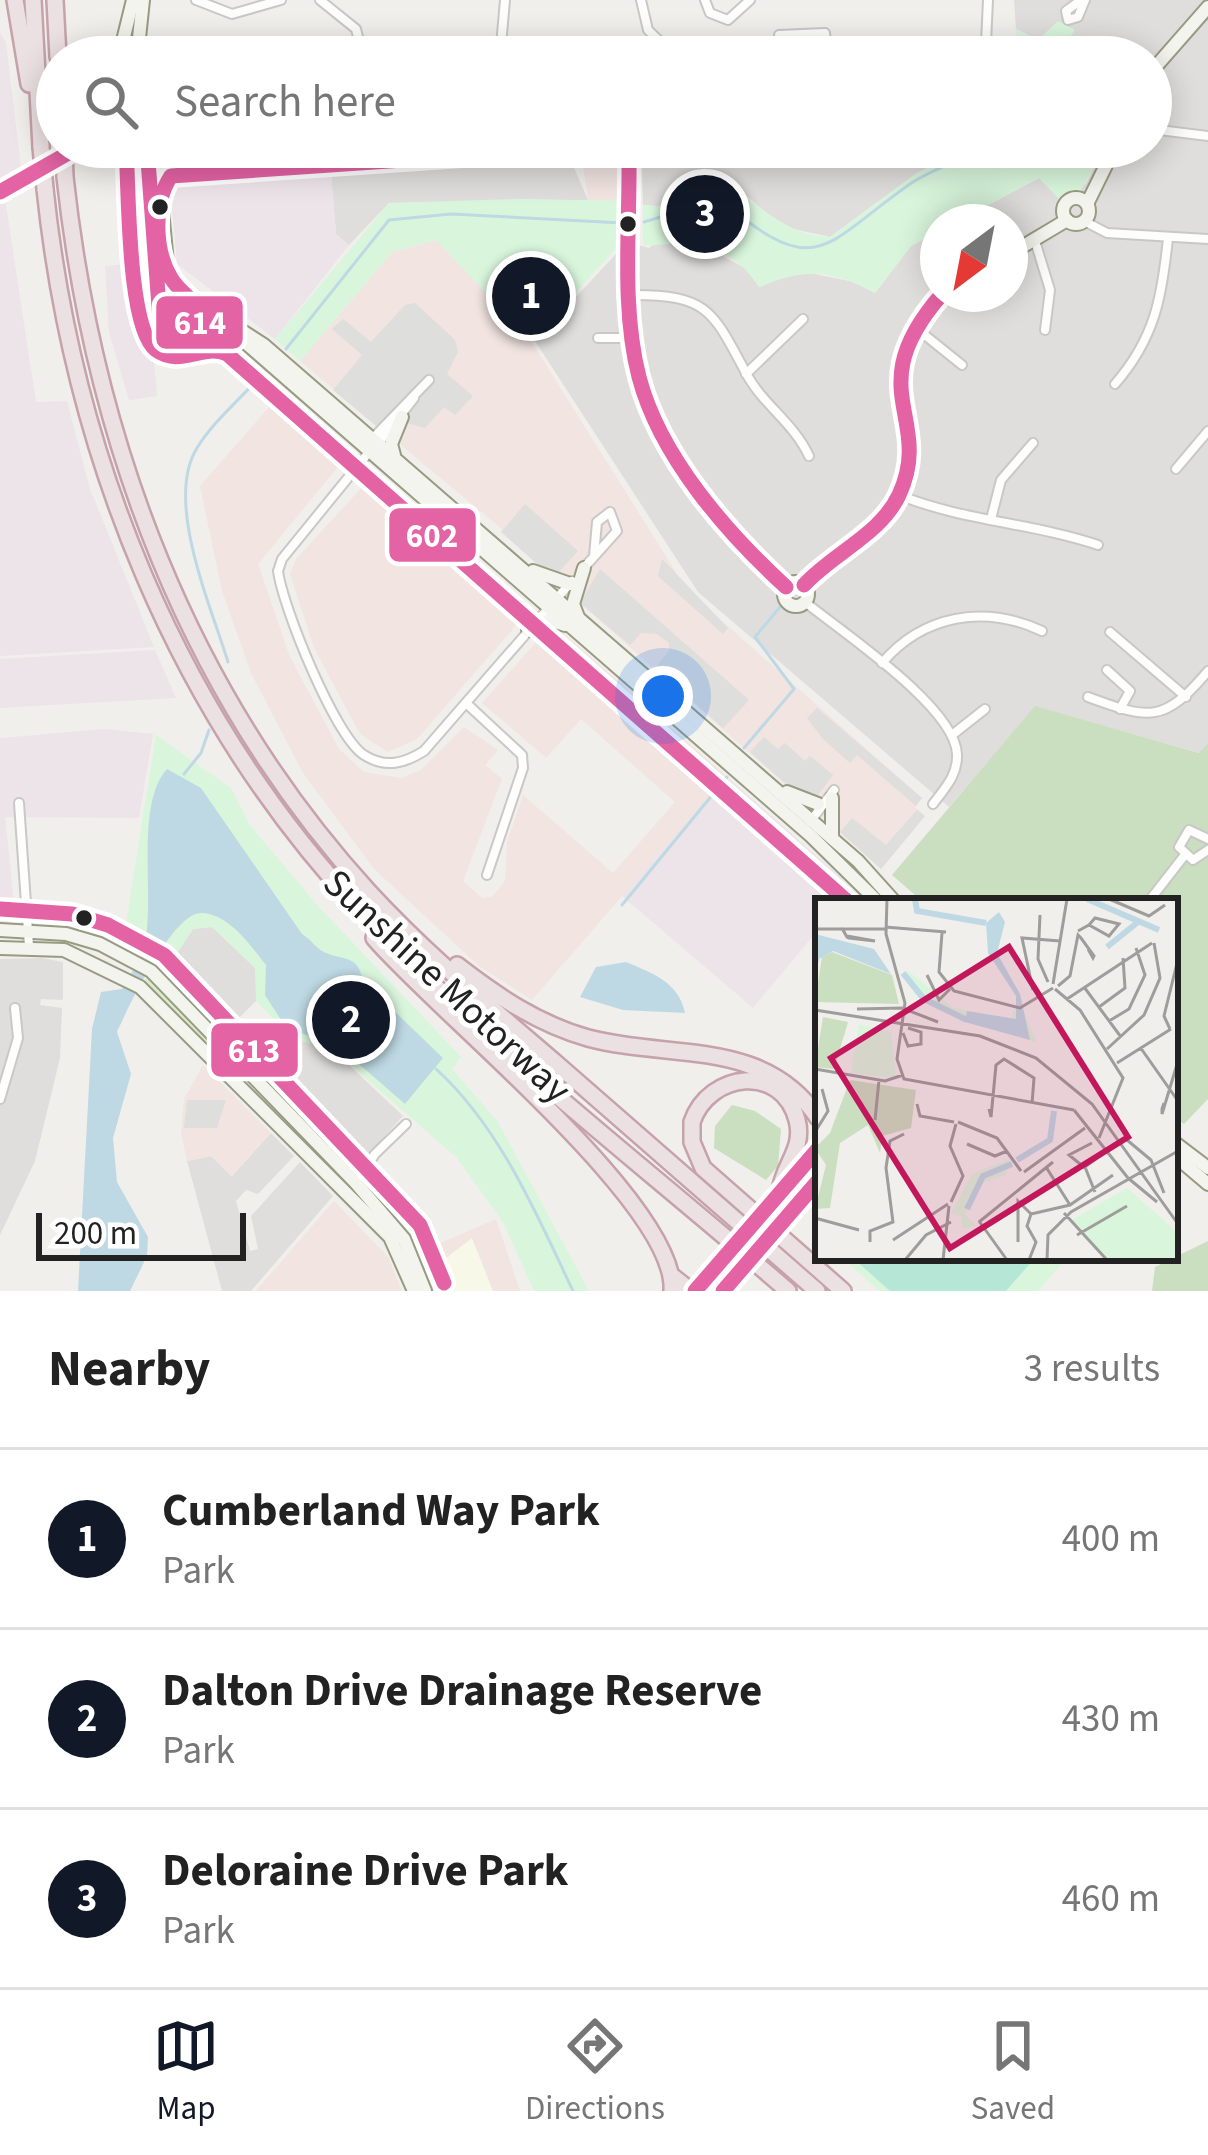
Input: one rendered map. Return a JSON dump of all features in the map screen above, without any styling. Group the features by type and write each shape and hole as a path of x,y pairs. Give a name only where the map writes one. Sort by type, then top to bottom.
{"highway":[{"path":"15,0 36,108"},
{"name":"Sunshine Motorway","path":"33,0 36,49"},
{"path":"55,0 57,36"},
{"name":"Sunshine Motorway","path":"43,168 79,385 108,485 145,580 235,748 331,877 430,980 788,1291"},
{"name":"Sunshine Motorway","path":"66,168 81,297 105,405 139,511 209,666 274,771 355,875 418,942 817,1291"},
{"path":"331,877 338,895 408,977 580,1141 650,1229 672,1283 693,1291"},
{"path":"418,942 510,1004 560,1029 613,1044 735,1059 815,1096"},
{"path":"780,1192 798,1143 792,1107 777,1090 757,1081 735,1080 716,1088 692,1122 699,1162 845,1291"},
{"path":"791,1087 815,1115"},
{"path":"830,1261 845,1291"}],"main road":[{"path":"124,36 133,0"},
{"path":"138,36 142,0"},
{"path":"1172,48 1208,7"},
{"path":"0,192 38,168"},
{"path":"149,168 160,320 173,336 188,336 198,328 202,314 197,302"},
{"path":"158,168 162,250 182,292 254,337 531,593 551,603"},
{"path":"175,168 184,171"},
{"path":"160,191 171,176 184,171 235,168"},
{"path":"634,168 639,382 654,415 741,547 786,587 790,605 806,602 804,585"},
{"path":"1028,245 1066,220 1084,221 1105,168"},
{"path":"1066,220 1063,208 1068,201 1087,204"},
{"path":"160,305 182,292"},
{"path":"786,587 804,585 883,517 899,495 907,465 896,378 914,327 927,312"},
{"path":"198,328 225,329 239,338 396,460 497,548 551,603 752,769 874,898"},
{"path":"396,460 391,444 402,417"},
{"path":"497,548 544,578 570,584"},
{"path":"576,624 573,604 589,562"},
{"path":"528,630 536,613 531,593"},
{"path":"528,630 550,620 576,624 834,840 891,898"},
{"path":"752,769 793,797 825,801 834,840"},
{"path":"0,930 28,928 100,944 151,970 392,1224 417,1263 424,1291"},
{"path":"0,948 64,950 140,987 400,1253 414,1291"},
{"path":"314,1138 343,1175 337,1183 332,1181"},
{"path":"1178,1145 1208,1168"},
{"path":"768,1217 780,1192 815,1152"},
{"path":"1178,1159 1208,1184"},
{"path":"693,1291 715,1282 768,1217 815,1173"},
{"path":"392,1224 382,1221 401,1246 400,1253"}],"street":[{"path":"196,0 232,14 281,0"},
{"path":"320,0 356,29 358,36"},
{"path":"502,36 505,0"},
{"path":"640,0 651,36"},
{"path":"705,0 710,13 728,20 750,0"},
{"path":"986,36 988,0"},
{"path":"779,35 825,36"},
{"path":"1172,132 1208,136"},
{"path":"1084,221 1107,232 1208,239"},
{"path":"1115,384 1150,337 1162,300 1168,238"},
{"path":"1035,241 1050,290 1045,330"},
{"path":"634,295 698,302 715,317 746,374 797,431 809,455"},
{"path":"746,374 803,319"},
{"path":"914,327 962,365"},
{"path":"598,338 635,338"},
{"path":"429,380 282,559 280,587 298,637 354,747 387,764 408,761 466,703 617,531 619,523 610,512 597,522 589,562"},
{"path":"373,445 402,417 415,396"},
{"path":"1176,469 1208,431"},
{"path":"991,519 1001,480 1033,443"},
{"path":"899,495 944,513 1098,544"},
{"path":"806,602 882,663 952,735 958,758 952,780 933,804"},
{"path":"882,663 917,629 946,619 1022,622 1042,631"},
{"path":"1110,632 1186,697"},
{"path":"1107,670 1130,691 1120,709"},
{"path":"1088,697 1155,715 1186,697 1208,670"},
{"path":"466,703 522,755 523,768 487,875"},
{"path":"952,735 985,710"},
{"path":"807,822 825,801"},
{"path":"19,803 29,946"},
{"path":"1184,856 1179,842 1184,833 1198,830 1208,838"},
{"path":"1184,856 1198,859 1208,850"},
{"path":"1151,898 1184,856"},
{"path":"0,1099 18,1038 15,1008"},
{"path":"356,1183 406,1124"}],"shaded area":[{"path":"1014,0 1208,0 1208,743 1200,753 1036,707 949,807 698,592 535,341 627,242 649,248 658,241 692,240 747,269 759,287 799,271 855,282 875,293 920,241 920,312 1028,312 1028,204 990,204 1039,178 1069,192 1086,184 1094,168 1172,168 1172,36 1069,36 1073,28 1030,36 1016,29"},
{"path":"0,33 6,42 21,169 2,179 36,402 67,401 90,489 154,647 0,656"},
{"path":"218,168 574,168 588,200 389,203 349,245 336,234 331,173 219,180"},
{"path":"583,168 623,168 623,201 588,200"},
{"path":"642,168 928,168 830,237 780,226 745,194 716,185 670,207 643,205"},
{"path":"331,173 336,234 349,245 275,339 177,264 170,187 175,183"},
{"path":"437,240 531,341 687,590 922,798 915,807 925,816 881,869 580,603 581,595 300,361 392,252"},
{"path":"145,262 157,396 129,400 109,332 105,266"},
{"path":"415,303 455,340 458,352 447,374 473,396 455,415 444,407 425,428 403,422 394,441 333,390 362,355 332,329 343,319 371,342 405,305"},
{"path":"283,391 351,451 258,564 290,657 339,749 364,772 401,778 421,770 464,727 498,750 485,765 502,779 463,881 482,898 492,897 505,881 507,842 523,795 613,873 675,802 581,719 546,758 482,703 547,630 561,631 726,776 532,1000 479,966 374,869 303,773 251,673 222,591 200,486"},
{"path":"376,472 528,604 526,614 417,739 388,752 360,734 314,648 290,574 296,559"},
{"path":"525,504 578,551 557,574 549,567 545,571 501,532"},
{"path":"662,559 728,628 723,634 658,576"},
{"path":"600,569 749,700 723,728 655,668 669,651 669,643 657,634 641,633 630,645 580,603"},
{"path":"155,650 176,698 0,708 0,659"},
{"path":"817,708 922,798 916,806 857,755 850,763 823,739 807,718"},
{"path":"105,729 153,734 139,818 5,817 15,912 10,923 0,923 0,738"},
{"path":"764,737 778,749 785,743 805,761 810,756 833,775 818,795 796,793 750,752"},
{"path":"726,776 843,879 815,898 815,934 753,1008 622,896"},
{"path":"917,810 925,816 881,869 840,832 852,818 886,845"},
{"path":"212,927 256,968 256,1001 225,1032 165,971 193,929"},
{"path":"0,959 63,962 63,1000 41,999 40,1005 62,1008 60,1058 35,1161 0,1235"},
{"path":"294,1040 329,1046 403,1116 356,1168 261,1071"},
{"path":"203,1065 271,1133 231,1176 211,1156 187,1161 181,1132 184,1099"},
{"path":"187,1100 226,1100 217,1128 184,1128"},
{"path":"271,1133 294,1156 258,1194 246,1190 236,1201 250,1251 258,1249 251,1216 300,1162 333,1196 251,1291 222,1291 187,1161 211,1156 232,1176"},
{"path":"334,1201 388,1257 402,1291 256,1291"},
{"path":"496,1219 520,1291 439,1291 427,1249"},
{"path":"472,1238 493,1291 454,1291 442,1261"}],"green space":[{"path":"1058,21 1075,30 1071,36 1042,36"},
{"path":"928,168 1093,168 1080,192 1060,200 1039,178 990,204 920,204 920,241 875,293 844,279 817,274 759,287 734,260 707,247 643,246 643,205 670,207 715,185 796,230 830,237"},
{"path":"623,201 623,241 531,341 436,240 392,252 300,361 275,339 389,203"},
{"path":"1035,706 1199,753 1208,743 1208,1099 1184,1124 1178,1119 1178,898 919,898 892,875"},
{"path":"156,735 232,789 249,824 319,907 461,1057 452,1069 498,1122 589,1291 534,1291 503,1222 456,1157 330,1047 294,1040 256,1001 255,968 212,927 193,929 165,971 124,936"},
{"path":"147,977 338,1178 143,984"},
{"path":"732,1105 755,1111 781,1129 778,1166 766,1180 714,1148 715,1126"},
{"path":"1208,1241 1208,1291 1152,1291 1155,1267 1178,1261 1178,1256"},
{"path":"846,1261 1064,1261 1038,1291 879,1291"},
{"path":"856,1261 1032,1261 1006,1291 890,1291"}],"water":[{"path":"167,769 201,788 302,934 323,952 354,963 363,981 443,1058 405,1104 337,1045 297,1032 281,1020 265,995 266,965 230,925 202,913 190,917 165,943 117,1032 131,1074 113,1138 117,1182 148,1237 147,1256 130,1291 78,1291 92,1029 101,992 122,989 144,947 148,829 157,785"},
{"path":"626,962 671,986 685,1013 623,1010 580,997 596,967"}],"waterway":[{"path":"644,222 720,199 779,241 820,246 942,168"},
{"path":"286,349 389,220 451,214 622,223"},
{"path":"228,662 194,554 188,524 188,470 204,438 264,372"},
{"path":"744,748 794,689 755,637 780,607"},
{"path":"184,774 201,753 209,730"},
{"path":"622,905 727,777"},
{"path":"436,1069 498,1145 573,1291"}],"transit line":[{"name":"614","path":"0,192 42,168"},
{"name":"602","path":"127,168 135,287 147,337 156,350 174,357 209,351 227,354 844,898"},
{"name":"614","path":"149,168 160,320 167,332 180,338 198,328 202,314 174,283 161,254 159,213 171,176 288,168"},
{"name":"614","path":"629,168 630,323 649,407 698,492 786,587"},
{"name":"614","path":"804,585 880,521 899,495 908,468 909,444 901,379 905,355 929,312"},
{"name":"613","path":"1,909 72,914 108,925 164,955 420,1225 444,1283"},
{"path":"695,1291 815,1152"},
{"name":"602","path":"723,1291 815,1184"}],"place":[{"name":"Deloraine Drive Park","path":"705,214"},
{"name":"Cumberland Way Park","path":"531,296"},
{"name":"Dalton Drive Drainage Reserve","path":"351,1020"}]}
